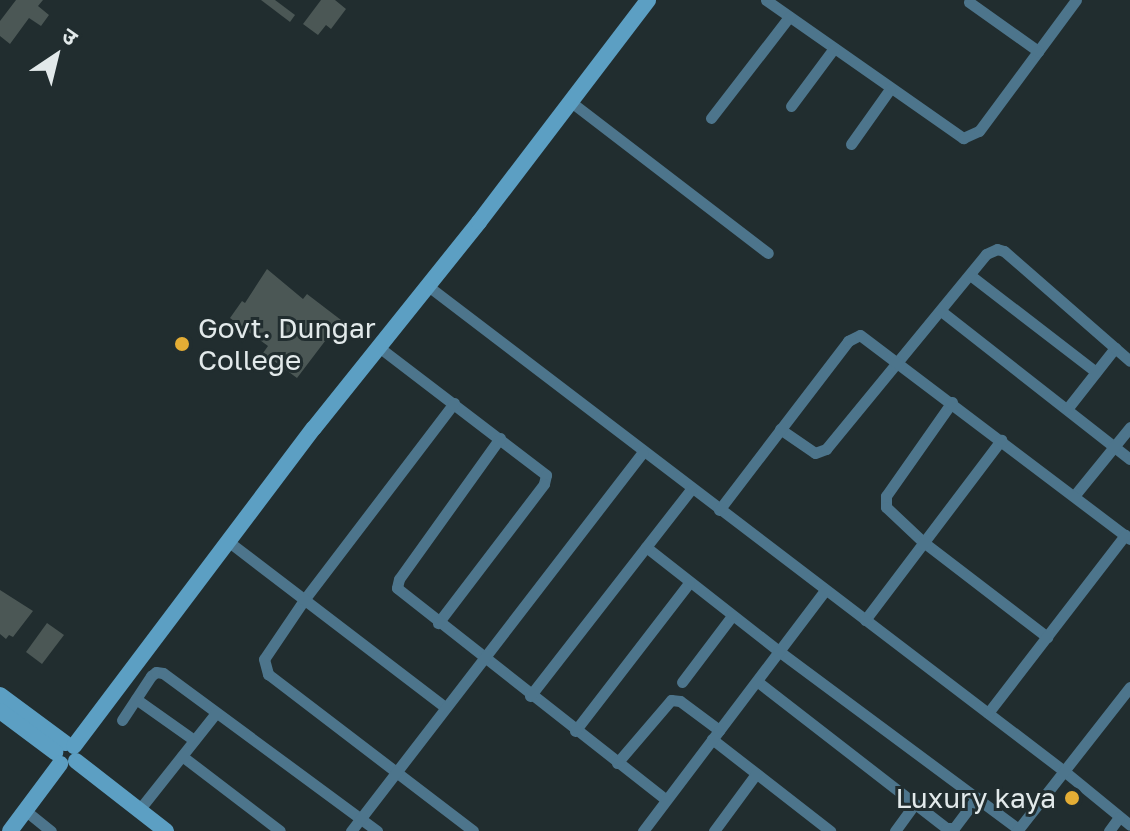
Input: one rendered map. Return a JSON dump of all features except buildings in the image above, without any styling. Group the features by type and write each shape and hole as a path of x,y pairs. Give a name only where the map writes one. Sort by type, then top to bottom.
{"street":[{"path":"10,831 66,753 648,0"},
{"path":"766,0 953,134 971,136 979,131 1076,0"},
{"path":"969,2 1038,51"},
{"path":"711,118 789,17"},
{"path":"791,106 834,48"},
{"path":"851,144 890,89"},
{"path":"571,102 768,253"},
{"path":"780,429 809,451 822,452 992,250 1004,251 1130,361"},
{"path":"970,275 1096,372"},
{"path":"428,286 1064,771 1130,825"},
{"path":"941,311 1130,459"},
{"path":"719,510 854,337 866,336 1128,537 988,713"},
{"path":"380,348 543,471 546,480 438,623"},
{"path":"1067,409 1115,348"},
{"path":"952,402 885,501 893,516 922,541 1047,637"},
{"path":"454,403 266,653 268,674 473,831"},
{"path":"1074,496 1130,427"},
{"path":"500,438 397,584 399,592 666,800"},
{"path":"865,620 1001,440"},
{"path":"351,831 643,452"},
{"path":"530,696 691,489"},
{"path":"229,542 445,707"},
{"path":"646,547 732,616 1018,830 1130,687"},
{"path":"575,731 689,583"},
{"path":"643,831 825,590"},
{"path":"682,682 732,616"},
{"path":"140,659 377,831"},
{"path":"122,720 156,672"},
{"path":"758,682 914,805 950,829 977,798"},
{"path":"0,695 66,753 166,831"},
{"path":"136,699 194,740"},
{"path":"617,763 671,700 680,701 756,774 830,831"},
{"path":"0,711 66,753"},
{"path":"139,810 216,713"},
{"path":"182,756 280,831"},
{"path":"714,831 756,774"},
{"path":"895,831 914,805"},
{"path":"26,811 51,831"},
{"path":"1109,831 1119,817"}],"place":[{"name":"Govt. Dungar College","path":"182,344"},
{"name":"Luxury kaya","path":"1072,798"}]}
